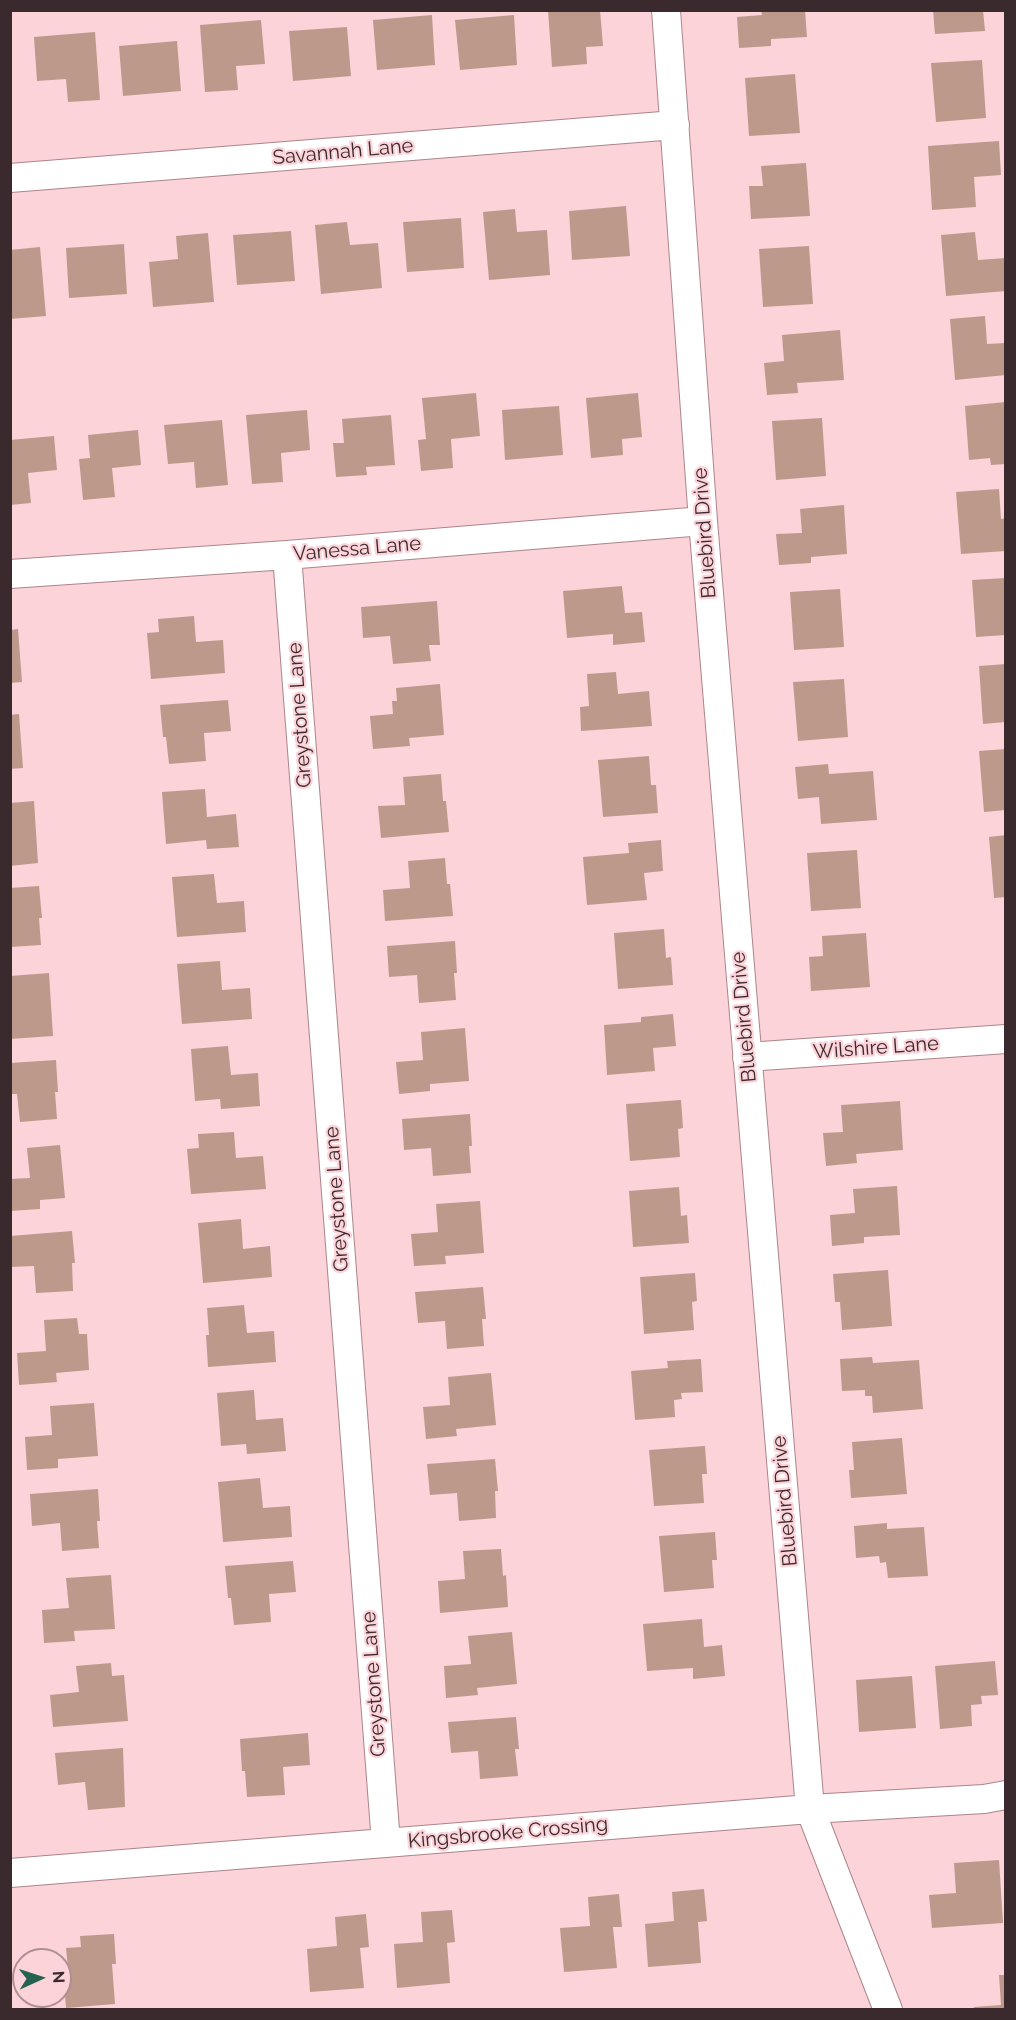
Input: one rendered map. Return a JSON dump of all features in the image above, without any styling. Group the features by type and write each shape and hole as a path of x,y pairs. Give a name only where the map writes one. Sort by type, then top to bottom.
{"street":[{"name":"Bluebird Drive","path":"666,10 703,521 810,1809 888,2010"},
{"name":"Savannah Lane","path":"10,178 675,125"},
{"name":"Vanessa Lane","path":"10,574 287,555 703,521"},
{"name":"Greystone Lane","path":"287,555 386,1843"},
{"name":"Wilshire Lane","path":"747,1057 1005,1039"},
{"name":"Kingsbrooke Crossing","path":"10,1873 810,1809 984,1799 1005,1795"}],"building":[{"path":"548,10 600,10 603,46 586,47 587,64 552,67"},
{"path":"761,10 805,10 807,37 771,39 771,46 739,48 737,17 762,15"},
{"path":"933,10 983,10 985,31 935,34"},
{"path":"432,15 435,65 377,70 373,20"},
{"path":"514,15 517,65 460,70 455,20"},
{"path":"261,20 265,64 236,66 238,90 205,92 200,25"},
{"path":"347,27 351,76 293,81 289,31"},
{"path":"95,32 100,100 68,102 66,79 37,81 34,37"},
{"path":"177,41 181,91 123,96 119,46"},
{"path":"982,60 986,118 936,122 931,63"},
{"path":"795,74 800,133 749,136 745,78"},
{"path":"999,141 1001,175 974,177 976,207 932,210 928,146"},
{"path":"806,163 810,216 751,219 749,186 763,186 761,166"},
{"path":"626,206 630,256 572,260 569,211"},
{"path":"515,209 517,232 547,230 550,275 489,280 483,212"},
{"path":"461,218 464,268 407,272 403,222"},
{"path":"347,222 350,245 378,243 382,288 321,294 315,225"},
{"path":"291,231 295,281 237,285 233,235"},
{"path":"975,232 978,260 1006,258 1006,291 946,296 941,235"},
{"path":"208,233 214,302 153,307 149,262 178,259 176,236"},
{"path":"124,244 127,294 69,298 66,248"},
{"path":"809,246 813,304 763,307 759,249"},
{"path":"40,247 46,316 10,319 10,250"},
{"path":"985,316 987,344 1006,343 1006,375 955,380 950,319"},
{"path":"840,330 844,380 797,383 798,393 767,395 764,363 784,361 782,335"},
{"path":"476,393 480,436 451,439 453,468 421,471 418,440 426,439 422,398"},
{"path":"638,393 642,437 622,439 623,455 591,458 586,398"},
{"path":"1006,402 1006,464 991,465 990,458 969,460 965,406"},
{"path":"559,406 563,455 505,460 502,410"},
{"path":"307,410 310,450 281,453 283,482 252,484 246,415"},
{"path":"391,415 395,465 366,467 367,475 336,477 333,443 344,443 342,419"},
{"path":"822,418 826,476 776,480 772,421"},
{"path":"222,420 228,485 196,488 194,462 168,464 164,425"},
{"path":"138,430 141,465 112,468 115,497 83,500 79,459 90,458 88,435"},
{"path":"54,436 57,470 28,473 31,503 10,505 10,440"},
{"path":"999,489 1001,519 1006,518 1006,551 961,554 956,492"},
{"path":"844,505 847,554 811,557 811,563 779,565 776,534 802,533 800,509"},
{"path":"1006,578 1006,635 976,637 972,580"},
{"path":"622,586 625,613 642,612 645,642 613,645 613,634 567,638 563,591"},
{"path":"840,589 844,647 794,650 790,592"},
{"path":"437,601 440,645 429,645 431,661 393,664 390,636 363,638 361,607"},
{"path":"194,616 196,642 223,640 225,673 151,679 147,633 159,632 158,619"},
{"path":"18,629 22,682 10,683 10,630"},
{"path":"1006,664 1006,722 983,724 979,666"},
{"path":"616,672 618,694 649,691 652,726 581,731 580,707 589,706 587,674"},
{"path":"844,679 848,737 798,741 793,682"},
{"path":"440,684 444,735 409,738 410,746 373,749 370,716 393,714 392,701 397,701 396,688"},
{"path":"228,700 231,731 204,733 206,761 169,764 166,737 163,737 160,705"},
{"path":"19,714 23,768 10,769 10,715"},
{"path":"1006,749 1006,810 984,812 979,751"},
{"path":"649,756 651,785 656,785 658,813 603,817 598,760"},
{"path":"828,764 829,774 873,771 877,820 821,824 819,797 798,799 795,767"},
{"path":"441,774 449,832 381,838 378,806 405,805 403,777"},
{"path":"205,789 207,817 236,814 239,847 207,849 206,840 166,844 162,792"},
{"path":"34,801 38,863 10,866 10,803"},
{"path":"1006,835 1006,897 994,898 989,837"},
{"path":"661,840 663,871 644,873 647,900 587,905 583,857 629,853 628,843"},
{"path":"857,850 861,908 811,911 807,853"},
{"path":"445,858 453,916 385,921 383,890 410,888 408,861"},
{"path":"214,874 217,903 244,901 246,932 177,937 172,877"},
{"path":"39,886 42,918 39,918 41,945 10,947 10,888"},
{"path":"664,929 666,958 671,957 673,985 618,989 614,933"},
{"path":"866,933 870,987 811,991 809,957 823,956 822,936"},
{"path":"455,941 456,1000 419,1003 417,975 389,977 387,946"},
{"path":"220,961 222,990 250,988 252,1019 182,1024 177,964"},
{"path":"49,973 53,1036 10,1039 10,976"},
{"path":"673,1014 676,1046 653,1048 655,1071 607,1075 604,1025 641,1022 641,1017"},
{"path":"465,1028 469,1081 430,1084 430,1091 399,1094 396,1062 423,1060 421,1032"},
{"path":"228,1046 231,1075 258,1073 260,1106 221,1109 220,1099 195,1101 191,1049"},
{"path":"56,1060 57,1119 20,1122 17,1094 10,1094 10,1063"},
{"path":"681,1100 683,1128 678,1129 680,1157 630,1161 626,1104"},
{"path":"900,1101 903,1150 856,1154 857,1163 826,1166 823,1133 843,1132 841,1105"},
{"path":"470,1114 471,1173 433,1176 431,1148 404,1150 402,1119"},
{"path":"234,1132 236,1158 263,1156 266,1189 191,1194 187,1149 199,1148 198,1134"},
{"path":"60,1145 65,1198 40,1200 40,1209 10,1211 10,1179 30,1178 27,1148"},
{"path":"897,1186 900,1235 864,1237 864,1243 832,1246 830,1215 855,1213 853,1189"},
{"path":"679,1187 681,1216 687,1215 689,1243 633,1247 629,1191"},
{"path":"480,1201 484,1253 445,1256 446,1264 414,1266 411,1234 438,1232 436,1204"},
{"path":"241,1219 243,1249 270,1246 272,1277 203,1283 198,1223"},
{"path":"72,1231 75,1263 72,1263 73,1291 36,1293 34,1266 10,1267 10,1236"},
{"path":"888,1270 892,1326 842,1330 840,1302 835,1302 833,1274"},
{"path":"695,1273 697,1301 692,1302 694,1330 644,1334 640,1277"},
{"path":"483,1287 486,1319 482,1319 484,1346 447,1349 445,1321 418,1323 415,1292"},
{"path":"244,1305 247,1333 274,1331 276,1362 208,1367 207,1308"},
{"path":"77,1318 79,1334 87,1334 89,1370 56,1373 57,1382 19,1385 17,1353 46,1351 44,1320"},
{"path":"872,1357 873,1363 919,1360 923,1409 873,1413 872,1396 865,1396 865,1390 842,1391 840,1359"},
{"path":"701,1359 703,1392 681,1393 682,1399 674,1400 675,1417 635,1420 631,1371 668,1368 667,1361"},
{"path":"491,1373 496,1425 456,1429 457,1436 426,1439 423,1407 450,1405 448,1377"},
{"path":"254,1390 256,1420 283,1418 286,1451 247,1454 246,1444 221,1446 217,1393"},
{"path":"94,1403 98,1456 58,1459 58,1468 27,1470 25,1437 52,1435 50,1406"},
{"path":"902,1438 907,1494 851,1498 849,1470 854,1470 852,1442"},
{"path":"705,1446 707,1474 702,1474 704,1503 654,1506 649,1450"},
{"path":"495,1459 498,1491 495,1491 496,1518 459,1521 457,1493 430,1495 427,1464"},
{"path":"260,1478 263,1508 290,1506 292,1537 223,1542 218,1482"},
{"path":"98,1489 99,1548 62,1551 60,1523 32,1526 30,1494"},
{"path":"887,1523 887,1529 924,1527 928,1576 888,1578 886,1562 880,1563 879,1556 856,1558 854,1526"},
{"path":"715,1532 717,1560 712,1560 714,1588 664,1592 659,1536"},
{"path":"501,1549 503,1576 506,1575 508,1607 440,1613 438,1581 465,1579 463,1551"},
{"path":"293,1561 296,1592 269,1594 271,1622 234,1625 231,1598 228,1598 225,1566"},
{"path":"111,1575 115,1629 74,1631 75,1641 44,1643 42,1610 69,1608 66,1578"},
{"path":"702,1619 704,1647 722,1645 725,1676 693,1679 693,1668 647,1671 643,1624"},
{"path":"512,1632 517,1684 477,1688 478,1695 446,1698 444,1666 471,1664 468,1636"},
{"path":"995,1661 998,1695 981,1696 982,1704 971,1705 972,1726 940,1729 935,1666"},
{"path":"111,1663 112,1676 124,1675 128,1721 53,1727 50,1695 79,1692 76,1666"},
{"path":"912,1676 916,1728 859,1732 856,1680"},
{"path":"516,1717 519,1749 515,1749 518,1776 480,1779 478,1751 451,1753 448,1722"},
{"path":"308,1733 310,1765 283,1767 285,1795 247,1797 245,1771 242,1771 240,1739"},
{"path":"123,1748 125,1807 88,1810 85,1782 58,1785 55,1753"},
{"path":"999,1860 1003,1923 932,1928 929,1895 956,1893 954,1863"},
{"path":"704,1889 707,1921 698,1922 701,1963 648,1967 645,1924 674,1921 672,1892"},
{"path":"619,1894 622,1927 613,1927 617,1968 564,1972 560,1928 590,1926 588,1897"},
{"path":"452,1910 455,1942 447,1943 450,1983 397,1988 394,1944 423,1942 421,1912"},
{"path":"366,1914 369,1947 360,1948 364,1988 310,1992 307,1949 337,1946 335,1917"},
{"path":"114,1934 116,1964 112,1964 115,2004 72,2008 72,1948 66,1948 81,1947 80,1936"},
{"path":"999,1975 1006,1975 1006,2010 974,2010 974,2007 1001,2005"}]}
